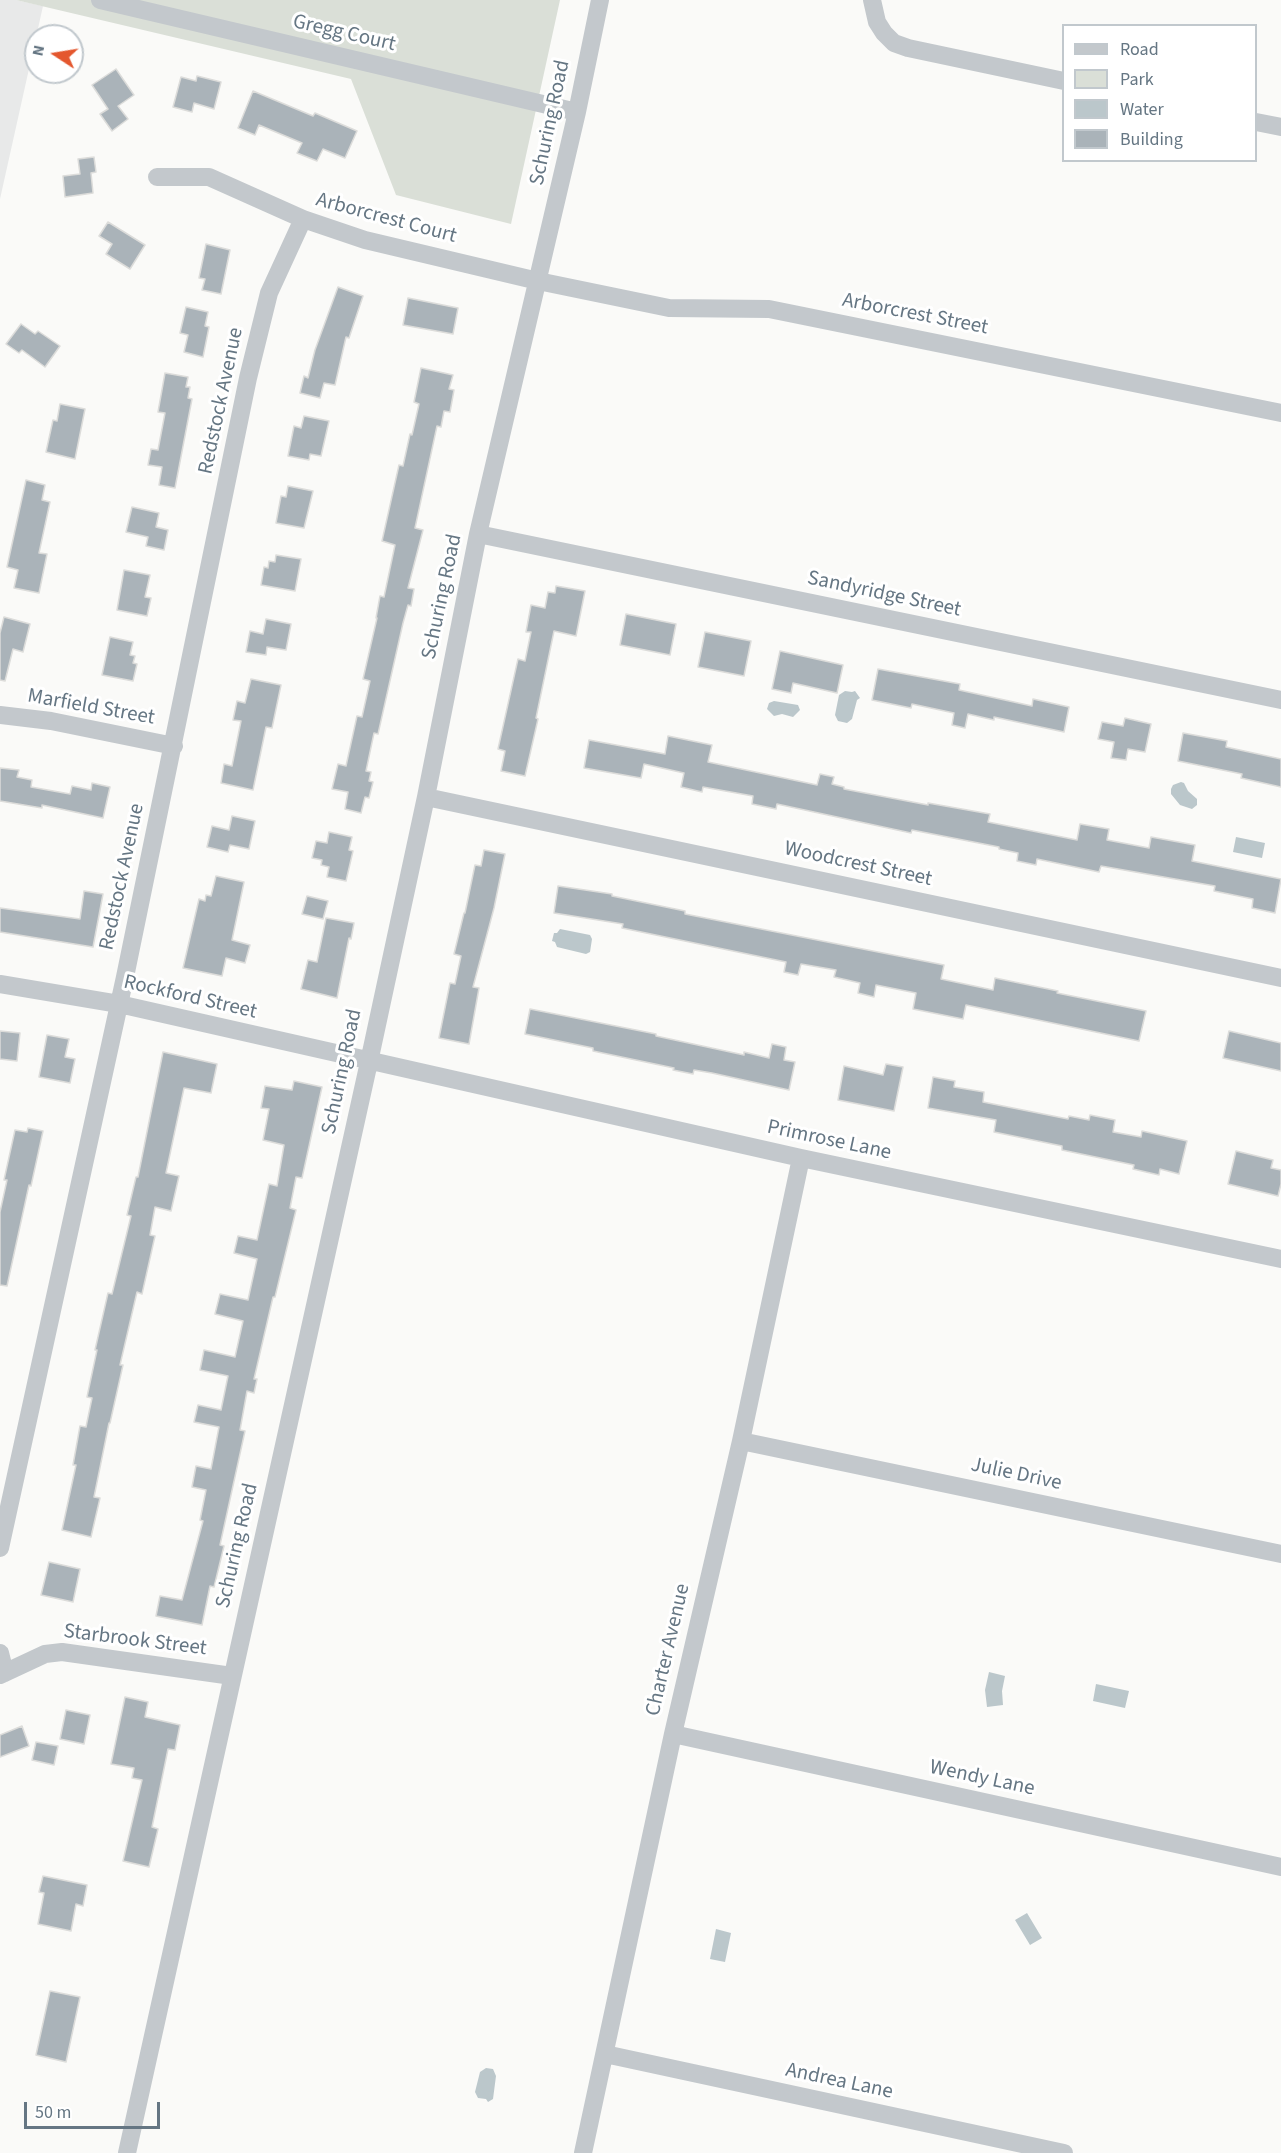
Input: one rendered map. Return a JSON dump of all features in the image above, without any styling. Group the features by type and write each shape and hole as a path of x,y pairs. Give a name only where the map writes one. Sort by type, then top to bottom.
{"street":[{"name":"Gregg Court","path":"100,0 577,111"},
{"name":"Schuring Road","path":"127,2153 369,1062 426,797 478,534 577,111 600,0"},
{"path":"873,0 878,22 884,33 894,43 908,48 1062,81"},
{"path":"1257,122 1281,127"},
{"name":"Arborcrest Court","path":"157,177 208,177 303,219 365,240 538,281"},
{"name":"Redstock Avenue","path":"0,1548 174,746 253,357 269,293 303,219"},
{"name":"Arborcrest Street","path":"538,281 669,308 769,309 1281,413"},
{"name":"Sandyridge Street","path":"478,534 1281,700"},
{"name":"Marfield Street","path":"0,715 51,721 174,746"},
{"name":"Woodcrest Street","path":"426,797 1281,978"},
{"name":"Rockford Street","path":"0,984 119,1004 369,1062"},
{"name":"Primrose Lane","path":"369,1062 801,1158 1281,1259"},
{"name":"Charter Avenue","path":"583,2153 801,1158"},
{"name":"Julie Drive","path":"741,1440 1281,1554"},
{"name":"Starbrook Street","path":"3,1674 45,1654 62,1652 232,1676"},
{"path":"0,1653 3,1674"},
{"name":"Wendy Lane","path":"673,1734 1281,1867"},
{"name":"Andrea Lane","path":"605,2054 1064,2153"}],"shaded area":[{"path":"0,0 16,0 43,6 39,24 24,24 26,84 0,199"}],"green space":[{"path":"16,0 560,0 511,224 396,195 351,79"}],"water":[{"path":"845,691 855,691 860,698 857,700 852,719 847,723 838,721 835,715 839,695"},
{"path":"774,701 798,705 800,710 793,717 782,714 774,716 767,709 769,703"},
{"path":"1181,782 1197,799 1197,805 1192,809 1180,805 1171,794 1173,785"},
{"path":"1236,837 1265,843 1262,858 1233,852"},
{"path":"560,929 590,935 592,939 590,952 586,954 557,947 552,941 554,933"},
{"path":"989,1672 1005,1676 1002,1691 1003,1705 987,1707 985,1690"},
{"path":"1096,1684 1129,1691 1125,1708 1093,1701"},
{"path":"1027,1913 1042,1938 1030,1945 1015,1920"},
{"path":"716,1929 731,1933 725,1962 710,1959"},
{"path":"486,2068 493,2069 496,2076 493,2099 488,2102 486,2099 478,2098 475,2092 480,2072"}],"building":[{"path":"116,69 134,95 118,106 128,119 112,131 100,114 108,109 92,85"},
{"path":"197,76 221,82 214,109 194,103 192,112 173,107 181,77 196,81"},
{"path":"253,91 357,131 345,158 323,149 317,161 297,153 302,143 259,125 255,135 238,128"},
{"path":"94,157 96,172 91,173 93,193 65,197 63,176 80,174 78,159"},
{"path":"108,222 145,245 130,269 106,254 112,244 99,236"},
{"path":"206,244 230,250 221,294 202,290 205,279 199,278"},
{"path":"338,287 363,296 349,338 346,337 335,385 324,383 320,398 300,393 304,376 308,378 315,350"},
{"path":"408,298 458,308 453,334 403,325"},
{"path":"186,307 208,312 205,326 209,327 203,357 184,352 188,335 180,333"},
{"path":"21,324 35,334 38,331 60,346 45,367 22,350 19,353 6,344"},
{"path":"421,368 453,375 449,389 454,390 450,412 444,411 441,427 437,426 415,528 423,530 408,588 414,589 411,606 408,605 403,623 378,734 374,733 366,771 371,772 369,781 373,782 369,798 365,797 361,813 345,809 348,792 332,789 338,764 346,766 357,716 362,717 370,681 363,679 380,596 384,597 395,545 382,541 399,465 403,466 419,404 414,402"},
{"path":"165,373 188,377 186,387 190,387 188,398 192,399 175,488 159,485 162,467 148,465 151,449 158,450 165,413 158,412"},
{"path":"60,404 85,409 75,459 46,452 53,420 57,421"},
{"path":"304,416 329,421 321,456 310,454 309,460 288,456 294,426 301,428"},
{"path":"26,480 45,485 42,500 50,502 39,553 47,554 39,593 14,588 18,570 7,567"},
{"path":"288,486 313,491 304,528 276,523 281,496 286,497"},
{"path":"132,507 159,513 156,527 168,530 164,550 146,546 148,537 126,532"},
{"path":"276,555 301,559 295,591 261,585 264,567 268,568 269,561 275,562"},
{"path":"124,570 150,575 145,597 151,598 147,616 117,610"},
{"path":"556,586 585,591 576,636 554,631 525,776 501,771 505,751 498,749 518,659 525,661 531,632 526,632 531,605 545,608 548,592 555,593"},
{"path":"626,614 676,624 670,655 620,645"},
{"path":"4,617 30,624 23,652 13,649 5,681 0,680 0,633"},
{"path":"266,619 291,624 286,650 267,647 266,655 246,652 250,631 263,634"},
{"path":"705,632 751,641 744,676 698,667"},
{"path":"110,637 133,642 130,655 135,656 133,663 137,664 133,681 102,675"},
{"path":"780,651 843,665 837,693 793,683 791,693 772,689"},
{"path":"878,669 960,684 959,690 1032,706 1033,699 1069,707 1064,732 994,717 994,720 968,714 965,728 952,725 954,713 912,704 911,708 872,700"},
{"path":"251,679 281,685 272,728 266,727 253,790 221,783 224,764 232,766 241,721 233,720 237,701 245,703"},
{"path":"1125,718 1151,724 1145,752 1128,749 1126,760 1111,758 1114,742 1098,739 1102,722 1123,726"},
{"path":"1183,733 1227,741 1226,747 1281,759 1281,787 1241,778 1242,774 1178,761"},
{"path":"668,736 712,745 708,762 817,785 820,774 834,777 832,784 844,787 844,789 990,814 988,822 1077,840 1080,824 1109,829 1107,840 1149,848 1151,837 1195,845 1192,861 1281,879 1275,913 1252,908 1253,899 1214,891 1215,886 1101,866 1099,872 1037,859 1036,865 1017,861 1018,853 999,849 999,847 912,830 911,833 777,804 776,809 752,804 753,796 703,787 702,792 681,787 684,773 644,764 641,778 584,768 589,740 665,754"},
{"path":"0,768 19,770 17,777 32,780 31,787 70,794 72,786 91,790 92,783 110,787 103,818 42,805 42,808 0,801"},
{"path":"232,816 255,821 249,849 230,845 228,852 207,847 212,826 229,830"},
{"path":"329,832 352,837 349,850 353,851 346,881 327,877 329,867 321,865 322,860 312,858 316,841 327,843"},
{"path":"484,850 505,854 494,908 473,987 479,988 469,1044 439,1038 450,983 455,984 461,956 454,954 475,865 481,866"},
{"path":"216,876 244,882 232,940 250,945 245,963 226,958 222,976 183,968 199,899 205,901 206,895 211,896"},
{"path":"558,886 612,894 612,896 685,911 685,914 944,965 941,979 993,990 995,978 1146,1011 1139,1041 966,1005 963,1019 913,1009 916,993 876,985 874,997 858,993 860,983 834,977 836,970 801,964 798,975 784,972 786,962 622,928 623,924 554,913"},
{"path":"84,891 103,894 93,947 0,932 0,908 80,919"},
{"path":"307,896 328,901 323,919 302,914"},
{"path":"326,918 354,923 337,998 301,989 308,960 317,962"},
{"path":"530,1009 656,1034 656,1036 744,1055 744,1052 769,1058 772,1044 786,1047 784,1060 795,1062 789,1090 712,1073 694,1070 693,1074 673,1070 674,1068 593,1051 593,1048 525,1034"},
{"path":"0,1031 20,1033 17,1061 0,1059"},
{"path":"1229,1031 1281,1043 1281,1071 1223,1058"},
{"path":"47,1035 69,1039 65,1057 75,1059 70,1083 39,1077"},
{"path":"163,1052 217,1064 211,1093 184,1088 166,1173 179,1176 171,1211 155,1207 150,1235 155,1236 142,1294 137,1292 120,1365 123,1365 94,1497 100,1498 91,1537 62,1530 76,1465 73,1465 80,1426 86,1427 92,1398 87,1397 97,1350 95,1350 108,1293 112,1294 131,1216 127,1215 136,1177 138,1177"},
{"path":"886,1064 903,1067 894,1111 838,1100 844,1066 883,1075"},
{"path":"933,1077 955,1081 954,1087 984,1092 983,1102 1068,1119 1069,1116 1089,1120 1090,1115 1115,1120 1113,1132 1141,1137 1142,1131 1187,1141 1179,1174 1160,1169 1159,1175 1133,1169 1134,1165 1062,1150 1062,1146 994,1132 996,1120 928,1108"},
{"path":"294,1081 322,1087 302,1178 296,1177 290,1208 296,1210 254,1379 257,1379 254,1393 247,1391 240,1430 245,1431 220,1545 224,1546 214,1587 210,1586 202,1625 156,1616 160,1596 182,1600 203,1521 200,1520 206,1490 192,1487 196,1466 211,1469 219,1427 194,1422 198,1405 221,1410 228,1376 200,1370 204,1350 235,1357 243,1321 215,1314 220,1294 248,1300 257,1259 234,1253 238,1236 257,1240 269,1184 277,1186 284,1145 263,1140 269,1109 261,1108 265,1086 292,1090"},
{"path":"28,1128 43,1131 7,1286 0,1285 0,1212 7,1180 4,1180 15,1130 27,1132"},
{"path":"1236,1151 1273,1160 1271,1168 1281,1170 1278,1196 1228,1184"},
{"path":"49,1562 80,1569 73,1602 41,1595"},
{"path":"125,1697 148,1702 145,1717 180,1725 175,1750 168,1749 152,1827 158,1829 149,1867 123,1861 142,1780 132,1778 134,1768 111,1764"},
{"path":"66,1710 90,1715 84,1744 60,1739"},
{"path":"22,1726 29,1746 0,1757 0,1735"},
{"path":"36,1742 58,1746 54,1765 32,1760"},
{"path":"43,1876 87,1885 83,1906 76,1904 71,1931 38,1924 44,1893 39,1892"},
{"path":"50,1991 80,1997 66,2062 36,2055"}]}
